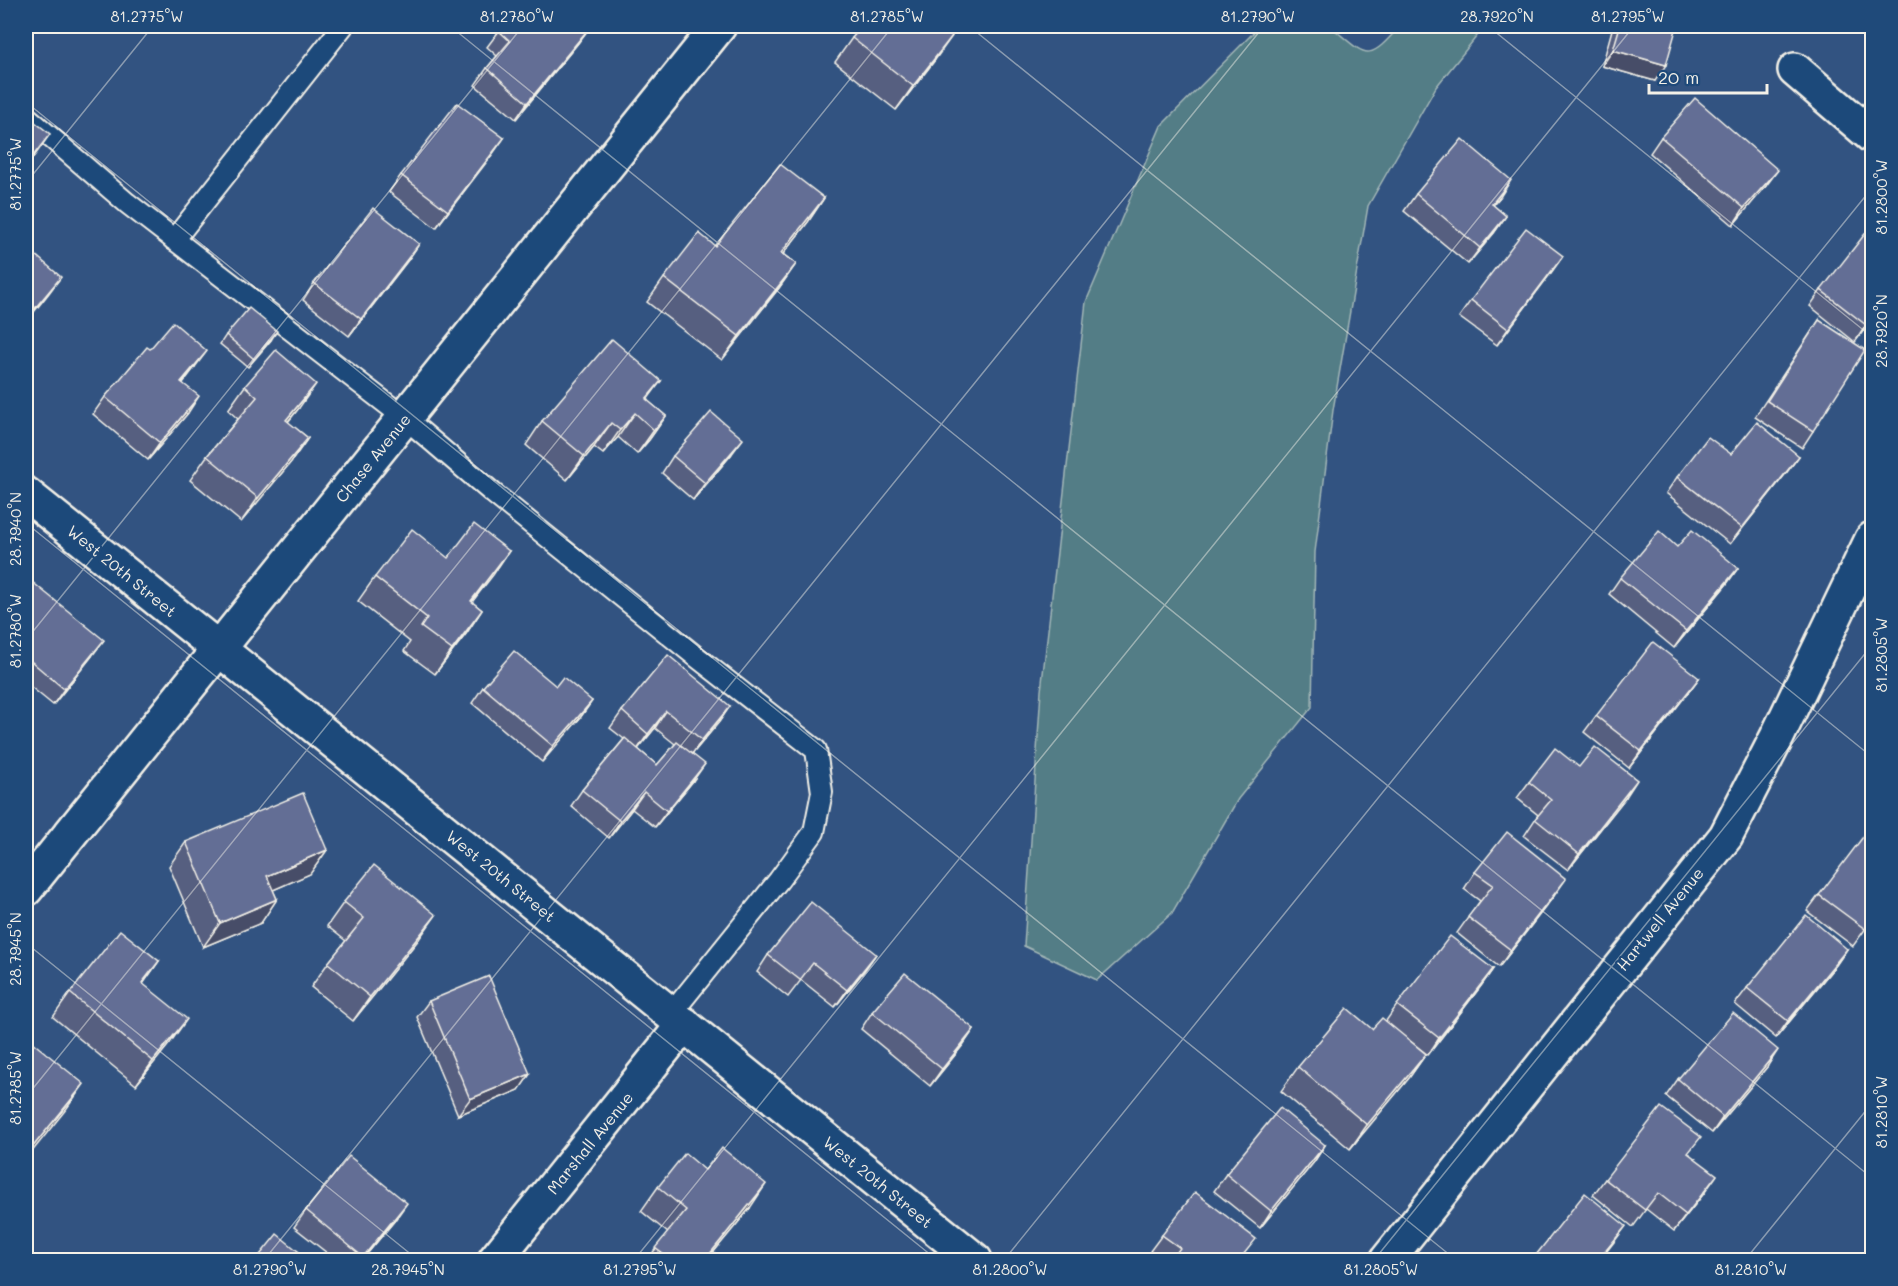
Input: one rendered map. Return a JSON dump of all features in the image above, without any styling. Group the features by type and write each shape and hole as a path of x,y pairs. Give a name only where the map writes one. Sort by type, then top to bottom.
{"street":[{"name":"Chase Avenue","path":"26,889 719,26"},
{"path":"1795,70 1872,136"},
{"name":"West 20th Street","path":"26,494 975,1260"},
{"name":"Hartwell Avenue","path":"1387,1260 1726,836 1872,539"},
{"name":"Marshall Avenue","path":"495,1260 677,1019"}],"lane":[{"path":"174,240 343,26"},
{"path":"26,116 127,203 405,418 679,644 816,750 822,792 813,832 677,1019"}],"green space":[{"path":"1260,26 1330,26 1366,52 1380,47 1400,26 1485,26 1436,87 1368,206 1333,410 1315,552 1312,707 1238,799 1172,913 1097,980 1024,946 1041,691 1086,302 1161,126"}],"building":[{"path":"503,26 590,27 527,103 487,68 510,41 499,31"},
{"path":"862,26 940,26 952,36 913,86 852,38"},
{"path":"1620,26 1677,26 1666,65 1613,50"},
{"path":"1695,98 1778,170 1744,208 1661,137"},
{"path":"457,103 504,138 448,211 401,175"},
{"path":"26,115 50,134 26,165"},
{"path":"1462,139 1511,180 1492,204 1506,216 1480,248 1416,194"},
{"path":"780,164 824,198 781,253 796,264 739,336 664,278 699,233 715,246"},
{"path":"373,208 419,244 361,319 314,283"},
{"path":"1872,225 1872,317 1866,325 1821,290"},
{"path":"1526,228 1563,256 1508,329 1471,300"},
{"path":"26,247 61,277 26,319"},
{"path":"249,308 277,331 254,359 226,335"},
{"path":"1819,320 1865,350 1813,431 1767,401"},
{"path":"173,322 207,351 181,382 199,396 160,443 105,397 147,347 150,349"},
{"path":"612,339 661,381 646,399 666,416 654,430 635,413 620,430 611,423 584,456 542,421"},
{"path":"276,350 316,384 286,420 308,438 258,498 207,456 257,397 245,386"},
{"path":"711,412 743,439 705,483 673,456"},
{"path":"1757,422 1799,456 1742,528 1677,477 1708,437 1731,454"},
{"path":"474,524 509,551 471,601 482,610 452,650 421,627 427,618 375,577 412,529 448,558"},
{"path":"1692,530 1738,568 1686,631 1620,578 1659,531 1677,547"},
{"path":"26,577 104,640 64,689 26,657"},
{"path":"1653,642 1699,678 1641,751 1596,716"},
{"path":"514,651 556,686 563,677 592,701 553,746 483,687"},
{"path":"668,655 730,706 702,740 666,711 648,734 622,711"},
{"path":"625,738 657,765 677,742 705,764 667,811 644,792 620,821 582,790"},
{"path":"1595,747 1637,780 1579,854 1535,819 1551,800 1529,782 1555,748 1579,767"},
{"path":"303,793 327,850 267,876 277,899 220,923 186,842"},
{"path":"1872,825 1872,919 1865,929 1819,895"},
{"path":"1507,832 1566,879 1511,950 1468,917 1493,885 1475,872"},
{"path":"374,865 436,915 370,997 328,963 364,918 344,902"},
{"path":"811,902 876,954 847,990 813,963 800,980 768,955"},
{"path":"1806,915 1847,949 1788,1021 1747,988"},
{"path":"120,930 159,961 142,983 187,1019 153,1061 70,993"},
{"path":"1450,936 1493,969 1439,1038 1397,1005"},
{"path":"905,973 974,1029 942,1069 872,1012"},
{"path":"489,976 530,1074 470,1099 429,1001"},
{"path":"1347,1008 1372,1029 1382,1018 1426,1054 1367,1125 1298,1067"},
{"path":"1733,1013 1778,1050 1723,1117 1678,1079"},
{"path":"32,1042 84,1084 26,1155 26,1049"},
{"path":"1661,1107 1701,1137 1688,1153 1717,1175 1686,1215 1658,1193 1645,1210 1605,1179"},
{"path":"1280,1108 1325,1145 1271,1211 1226,1174"},
{"path":"722,1148 766,1184 705,1260 671,1260 655,1248 686,1210 658,1187 685,1153 705,1170"},
{"path":"349,1156 407,1203 363,1257 306,1210"},
{"path":"1195,1192 1256,1239 1239,1260 1171,1260 1180,1248 1162,1235"},
{"path":"1585,1193 1626,1226 1598,1260 1532,1260"},
{"path":"277,1234 309,1260 256,1260"}]}
